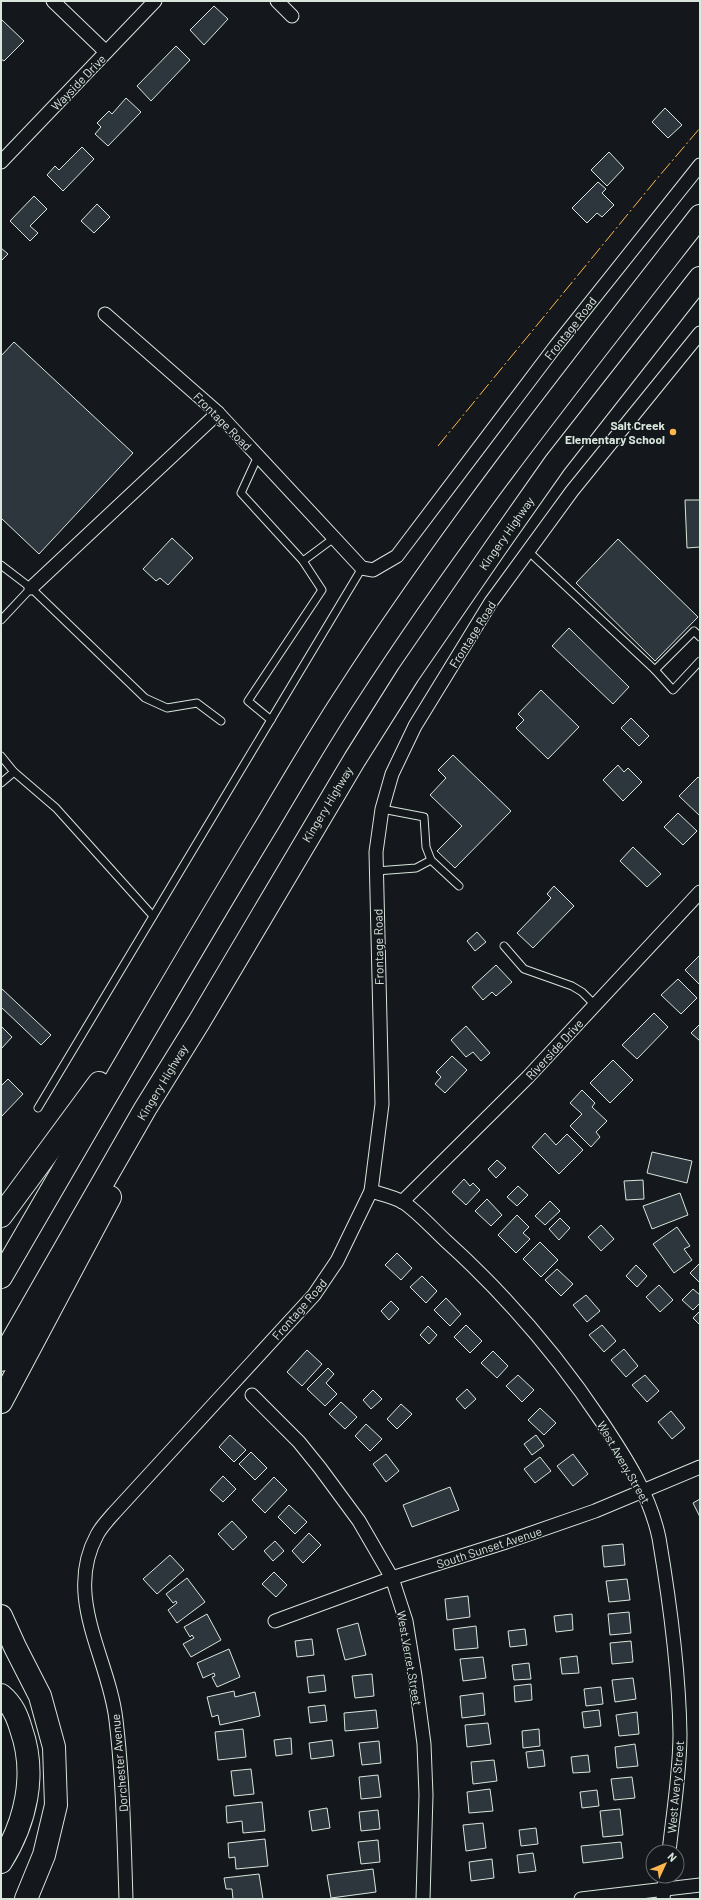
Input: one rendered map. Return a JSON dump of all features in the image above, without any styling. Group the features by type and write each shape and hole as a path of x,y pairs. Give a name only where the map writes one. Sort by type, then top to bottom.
{"highway":[{"path":"1,1277 215,909 346,695 418,589 608,334 700,216"},
{"name":"Kingery Highway","path":"1,1360 146,1109 355,759 408,675 555,463 700,278"},
{"path":"1,1216 90,1097 215,909"},
{"path":"1,1402 107,1205 146,1109"},
{"path":"1,1616 40,1696 54,1747 56,1805 44,1855 26,1899"},
{"path":"1,1695 9,1702 18,1718 28,1757 27,1800 13,1842 1,1862"}],"street":[{"path":"53,1 106,52"},
{"name":"Wayside Drive","path":"1,162 154,1"},
{"path":"277,1 292,16"},
{"name":"Frontage Road","path":"105,314 218,413 362,568 373,570 397,556 555,347 700,165"},
{"name":"Frontage Road","path":"87,1559 97,1534 114,1513 314,1295 338,1262 371,1191 382,1104 376,852 382,809 392,774 415,726 491,602 572,491 700,333"},
{"path":"32,588 218,413"},
{"name":"Riverside Drive","path":"402,1202 528,1077 700,892"},
{"name":"West Avery Street","path":"371,1191 402,1202 492,1285 554,1354 618,1446 644,1491 656,1521 676,1648 680,1735 676,1789 669,1844"},
{"name":"West Verret Street","path":"252,1396 299,1442 320,1468 359,1521 392,1578 406,1621 424,1744 426,1795 423,1899"},
{"name":"South Sunset Avenue","path":"275,1621 392,1578 506,1542 595,1511 700,1466"},
{"name":"Dorchester Avenue","path":"87,1559 84,1588 87,1614 108,1683 116,1718 121,1769 126,1899"},
{"path":"664,1894 665,1884"},
{"path":"581,1899 664,1894 700,1885"}],"lane":[{"path":"258,456 241,493 303,561 322,590 248,701 271,720"},
{"path":"303,561 334,538"},
{"path":"528,551 655,670 673,690 700,661"},
{"path":"1,565 32,588 145,698 167,708 197,703 221,721"},
{"path":"38,1108 362,568"},
{"path":"1,620 32,588"},
{"path":"655,670 694,631 700,637"},
{"path":"1,756 14,772 56,808 153,916"},
{"path":"1,783 14,772"},
{"path":"382,809 424,817 426,847 431,860 459,886"},
{"path":"376,871 416,868 431,860"},
{"path":"504,946 524,969 572,986 595,1005"}],"building":[{"path":"214,6 228,19 204,45 190,30"},
{"path":"1,19 24,41 4,61 1,59"},
{"path":"176,46 190,60 151,101 137,86"},
{"path":"126,98 141,112 108,146 95,134 101,127 97,123 109,111 112,114"},
{"path":"665,108 682,125 668,138 652,122"},
{"path":"82,147 94,159 63,191 47,175 55,166 59,170"},
{"path":"609,152 624,168 607,186 591,170"},
{"path":"598,182 606,189 602,193 614,205 602,217 597,213 587,223 572,208"},
{"path":"34,196 47,209 30,226 38,233 30,241 10,221"},
{"path":"97,204 110,217 94,233 81,221"},
{"path":"1,248 8,254 1,261"},
{"path":"14,342 133,453 39,554 1,518 1,356"},
{"path":"685,500 700,500 700,547 687,548"},
{"path":"172,538 193,558 168,585 160,578 156,581 143,569"},
{"path":"618,539 698,617 655,661 576,583"},
{"path":"569,628 629,687 613,704 552,646"},
{"path":"541,690 579,727 548,759 516,728 524,720 518,714"},
{"path":"631,718 649,736 639,746 621,728"},
{"path":"453,755 511,811 455,868 437,851 462,826 430,795 446,778 438,770"},
{"path":"618,765 624,772 628,768 642,782 623,801 603,780"},
{"path":"698,777 700,779 700,816 679,796"},
{"path":"678,813 697,831 683,845 664,827"},
{"path":"633,847 661,874 647,887 620,861"},
{"path":"554,886 574,906 533,948 517,933 551,898 547,894"},
{"path":"477,932 486,942 475,951 467,941"},
{"path":"700,955 700,985 685,970"},
{"path":"496,965 512,982 496,996 492,992 483,1000 472,987"},
{"path":"678,979 697,998 681,1014 661,995"},
{"path":"1,988 51,1035 41,1045 1,1007"},
{"path":"654,1013 668,1027 637,1059 622,1045"},
{"path":"700,1024 700,1041 691,1033"},
{"path":"1,1026 12,1037 1,1049"},
{"path":"466,1026 490,1053 481,1061 473,1052 466,1057 451,1040"},
{"path":"452,1056 467,1070 445,1093 435,1084 441,1077 436,1072"},
{"path":"613,1060 633,1080 610,1103 590,1083"},
{"path":"8,1079 23,1094 1,1117 1,1086"},
{"path":"582,1090 595,1103 592,1107 607,1121 596,1132 600,1137 591,1147 570,1126 582,1114 570,1103"},
{"path":"545,1133 556,1145 567,1134 583,1150 559,1174 532,1147"},
{"path":"652,1152 692,1161 687,1183 647,1173"},
{"path":"497,1160 506,1168 496,1178 488,1169"},
{"path":"464,1179 470,1186 473,1183 480,1190 466,1205 452,1192"},
{"path":"643,1180 644,1199 626,1200 624,1181"},
{"path":"518,1186 528,1195 517,1206 507,1197"},
{"path":"680,1193 688,1215 652,1229 643,1206"},
{"path":"487,1199 502,1215 491,1226 475,1211"},
{"path":"550,1201 560,1211 545,1225 535,1216"},
{"path":"517,1215 529,1227 523,1233 530,1239 516,1253 498,1235"},
{"path":"560,1218 570,1228 559,1240 549,1229"},
{"path":"601,1225 614,1239 601,1251 588,1237"},
{"path":"677,1227 690,1246 684,1249 692,1260 674,1273 653,1244"},
{"path":"540,1242 558,1260 541,1277 523,1259"},
{"path":"397,1253 412,1268 401,1280 385,1265"},
{"path":"700,1263 700,1283 690,1273"},
{"path":"636,1265 647,1276 637,1287 626,1276"},
{"path":"557,1269 573,1284 561,1296 545,1280"},
{"path":"422,1276 437,1291 426,1303 410,1287"},
{"path":"659,1285 673,1300 660,1312 646,1297"},
{"path":"693,1289 700,1295 700,1303 693,1310 682,1300"},
{"path":"586,1295 600,1311 587,1322 573,1305"},
{"path":"446,1298 461,1314 450,1326 434,1310"},
{"path":"391,1301 399,1309 389,1320 381,1311"},
{"path":"700,1311 700,1325 693,1318"},
{"path":"466,1325 482,1341 470,1353 454,1337"},
{"path":"602,1325 616,1341 604,1352 589,1335"},
{"path":"428,1326 437,1335 429,1344 420,1335"},
{"path":"624,1349 638,1366 626,1377 611,1360"},
{"path":"307,1350 322,1364 302,1386 287,1372"},
{"path":"493,1351 508,1366 497,1378 481,1363"},
{"path":"328,1368 334,1374 326,1383 337,1394 325,1406 307,1389"},
{"path":"518,1375 534,1390 522,1402 506,1386"},
{"path":"645,1375 659,1391 647,1402 632,1385"},
{"path":"467,1389 476,1399 465,1409 456,1399"},
{"path":"373,1390 382,1399 371,1409 363,1400"},
{"path":"341,1402 357,1417 345,1429 329,1414"},
{"path":"401,1404 412,1414 397,1429 387,1419"},
{"path":"540,1408 556,1423 544,1435 528,1420"},
{"path":"671,1411 685,1428 672,1439 658,1422"},
{"path":"366,1424 382,1439 370,1451 355,1436"},
{"path":"230,1435 246,1450 234,1462 219,1447"},
{"path":"536,1435 544,1446 532,1455 524,1444"},
{"path":"251,1452 267,1468 255,1480 239,1464"},
{"path":"386,1454 399,1471 386,1482 373,1464"},
{"path":"573,1454 588,1474 573,1486 557,1466"},
{"path":"540,1457 551,1471 535,1483 524,1469"},
{"path":"223,1476 236,1489 223,1502 210,1490"},
{"path":"274,1477 287,1490 265,1513 252,1500"},
{"path":"450,1487 459,1510 412,1527 403,1505"},
{"path":"700,1499 700,1517 693,1503"},
{"path":"289,1505 307,1522 295,1534 278,1517"},
{"path":"232,1521 247,1537 233,1550 218,1534"},
{"path":"309,1533 321,1545 303,1563 292,1551"},
{"path":"275,1541 284,1551 273,1561 264,1551"},
{"path":"623,1544 625,1565 604,1567 602,1546"},
{"path":"170,1555 184,1570 157,1594 143,1579"},
{"path":"274,1572 287,1585 276,1597 262,1584"},
{"path":"187,1578 205,1602 177,1623 168,1610 177,1603 176,1601 173,1603 166,1594"},
{"path":"627,1579 630,1600 609,1602 606,1581"},
{"path":"468,1596 470,1617 447,1620 445,1599"},
{"path":"629,1612 631,1633 610,1635 608,1614"},
{"path":"207,1614 221,1640 191,1657 183,1644 194,1638 192,1635 190,1637 184,1627"},
{"path":"572,1614 573,1630 556,1632 554,1616"},
{"path":"358,1623 366,1655 345,1660 337,1629"},
{"path":"476,1626 478,1648 455,1650 453,1629"},
{"path":"525,1629 527,1645 510,1647 508,1631"},
{"path":"312,1639 314,1655 297,1657 295,1641"},
{"path":"631,1641 633,1662 612,1664 610,1643"},
{"path":"229,1649 240,1677 217,1687 212,1677 215,1676 214,1673 203,1678 197,1663"},
{"path":"577,1656 579,1673 562,1674 560,1658"},
{"path":"483,1657 486,1678 463,1681 460,1659"},
{"path":"529,1663 531,1679 514,1680 512,1665"},
{"path":"372,1674 374,1696 355,1698 352,1676"},
{"path":"324,1675 326,1691 309,1693 307,1677"},
{"path":"633,1678 636,1699 615,1702 612,1680"},
{"path":"531,1684 532,1700 515,1702 514,1686"},
{"path":"601,1687 603,1704 586,1706 584,1689"},
{"path":"234,1691 235,1697 255,1692 260,1716 220,1725 218,1715 212,1717 207,1697"},
{"path":"483,1693 485,1715 462,1718 460,1696"},
{"path":"325,1705 327,1721 310,1723 308,1707"},
{"path":"376,1710 378,1728 345,1731 344,1713"},
{"path":"599,1710 601,1726 584,1728 582,1712"},
{"path":"637,1712 639,1734 619,1736 616,1715"},
{"path":"488,1723 491,1744 467,1747 465,1725"},
{"path":"243,1729 246,1757 218,1760 215,1732"},
{"path":"539,1729 540,1746 523,1748 522,1731"},
{"path":"291,1738 292,1754 276,1756 274,1740"},
{"path":"332,1740 334,1756 311,1759 309,1743"},
{"path":"379,1741 381,1763 362,1765 359,1743"},
{"path":"635,1744 638,1766 617,1768 615,1747"},
{"path":"543,1750 545,1766 528,1768 526,1752"},
{"path":"588,1755 590,1772 573,1773 571,1757"},
{"path":"494,1760 497,1781 473,1784 471,1762"},
{"path":"251,1769 254,1794 234,1796 231,1771"},
{"path":"378,1775 381,1797 361,1799 359,1777"},
{"path":"632,1777 635,1798 614,1800 611,1779"},
{"path":"490,1789 493,1811 469,1813 467,1792"},
{"path":"597,1790 599,1806 582,1808 580,1792"},
{"path":"262,1802 265,1831 243,1833 242,1821 227,1823 226,1806"},
{"path":"327,1808 330,1828 312,1831 309,1811"},
{"path":"620,1809 623,1835 603,1837 600,1811"},
{"path":"378,1810 380,1829 361,1831 359,1812"},
{"path":"483,1823 486,1848 466,1851 463,1825"},
{"path":"536,1828 538,1844 521,1846 519,1830"},
{"path":"265,1839 268,1866 236,1869 235,1857 229,1858 228,1843"},
{"path":"378,1840 380,1862 361,1864 358,1842"},
{"path":"621,1842 623,1858 583,1863 581,1846"},
{"path":"533,1853 536,1871 519,1873 517,1855"},
{"path":"492,1859 494,1878 471,1881 469,1862"},
{"path":"373,1869 376,1892 331,1898 327,1875"},
{"path":"259,1874 263,1899 233,1899 232,1889 226,1889 224,1878"}],"power":[{"path":"438,446 700,128"}],"place":[{"name":"Salt Creek Elementary School","path":"673,432"}]}
